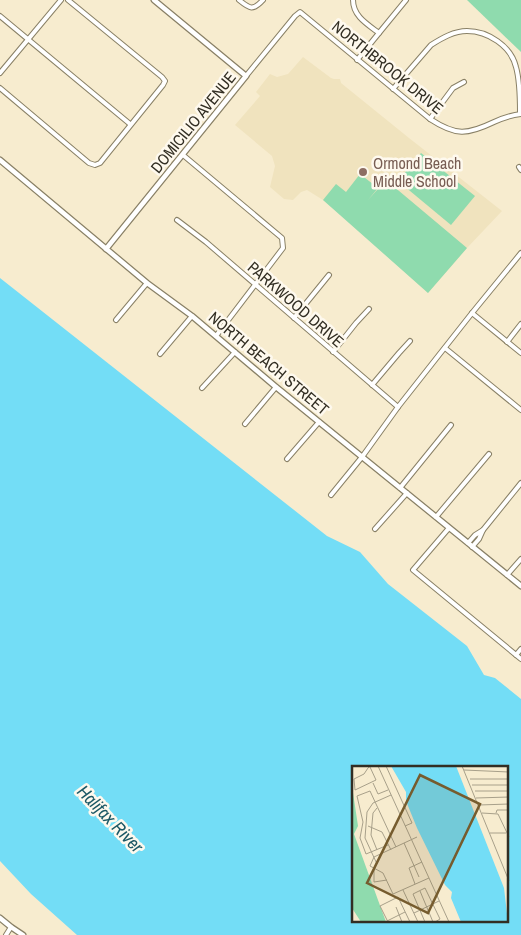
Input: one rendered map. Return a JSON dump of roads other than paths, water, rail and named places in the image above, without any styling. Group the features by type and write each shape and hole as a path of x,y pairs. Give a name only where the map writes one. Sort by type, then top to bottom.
{"street":[{"path":"0,73 61,0"},
{"path":"0,88 89,163 95,165 100,163 165,81 68,0"},
{"path":"154,0 246,76"},
{"path":"239,0 248,8 258,6 263,0"},
{"path":"353,0 354,9 358,16 379,33"},
{"path":"357,60 406,0"},
{"name":"DOMICILIO AVENUE","path":"106,249 300,12"},
{"name":"NORTHBROOK DRIVE","path":"300,12 430,119 445,128 458,132 477,130 510,116 521,114"},
{"path":"0,16 130,124"},
{"path":"393,89 438,40 454,33 476,32 486,35 502,45 513,59 516,67 521,114"},
{"path":"430,119 453,88 464,82"},
{"path":"182,155 282,238 283,248 216,336"},
{"name":"NORTH BEACH STREET","path":"0,160 106,249 192,316 276,387 521,586"},
{"name":"PARKWOOD DRIVE","path":"178,220 398,407"},
{"path":"331,495 362,457 398,407 521,253"},
{"path":"294,318 329,274"},
{"path":"116,320 147,282"},
{"path":"333,352 369,309"},
{"path":"472,313 521,353"},
{"path":"160,354 192,316"},
{"path":"507,342 521,324"},
{"path":"372,385 410,342"},
{"path":"445,348 521,410"},
{"path":"202,388 235,352"},
{"path":"245,424 276,387"},
{"path":"288,459 319,422"},
{"path":"400,488 451,425"},
{"path":"436,517 489,454"},
{"path":"470,545 475,535 483,530 521,483"},
{"path":"375,530 407,493"},
{"path":"449,528 413,570 521,659"},
{"path":"507,575 521,559"},
{"path":"516,655 521,649"},
{"path":"0,918 23,935"},
{"path":"6,935 11,927"}],"water":[{"name":"Halifax River","path":"0,278 327,536 360,552 388,584 467,646 484,675 495,678 521,699 521,935 77,935 31,894 0,861"}],"place":[{"name":"Ormond Beach Middle School","path":"363,172"}]}
